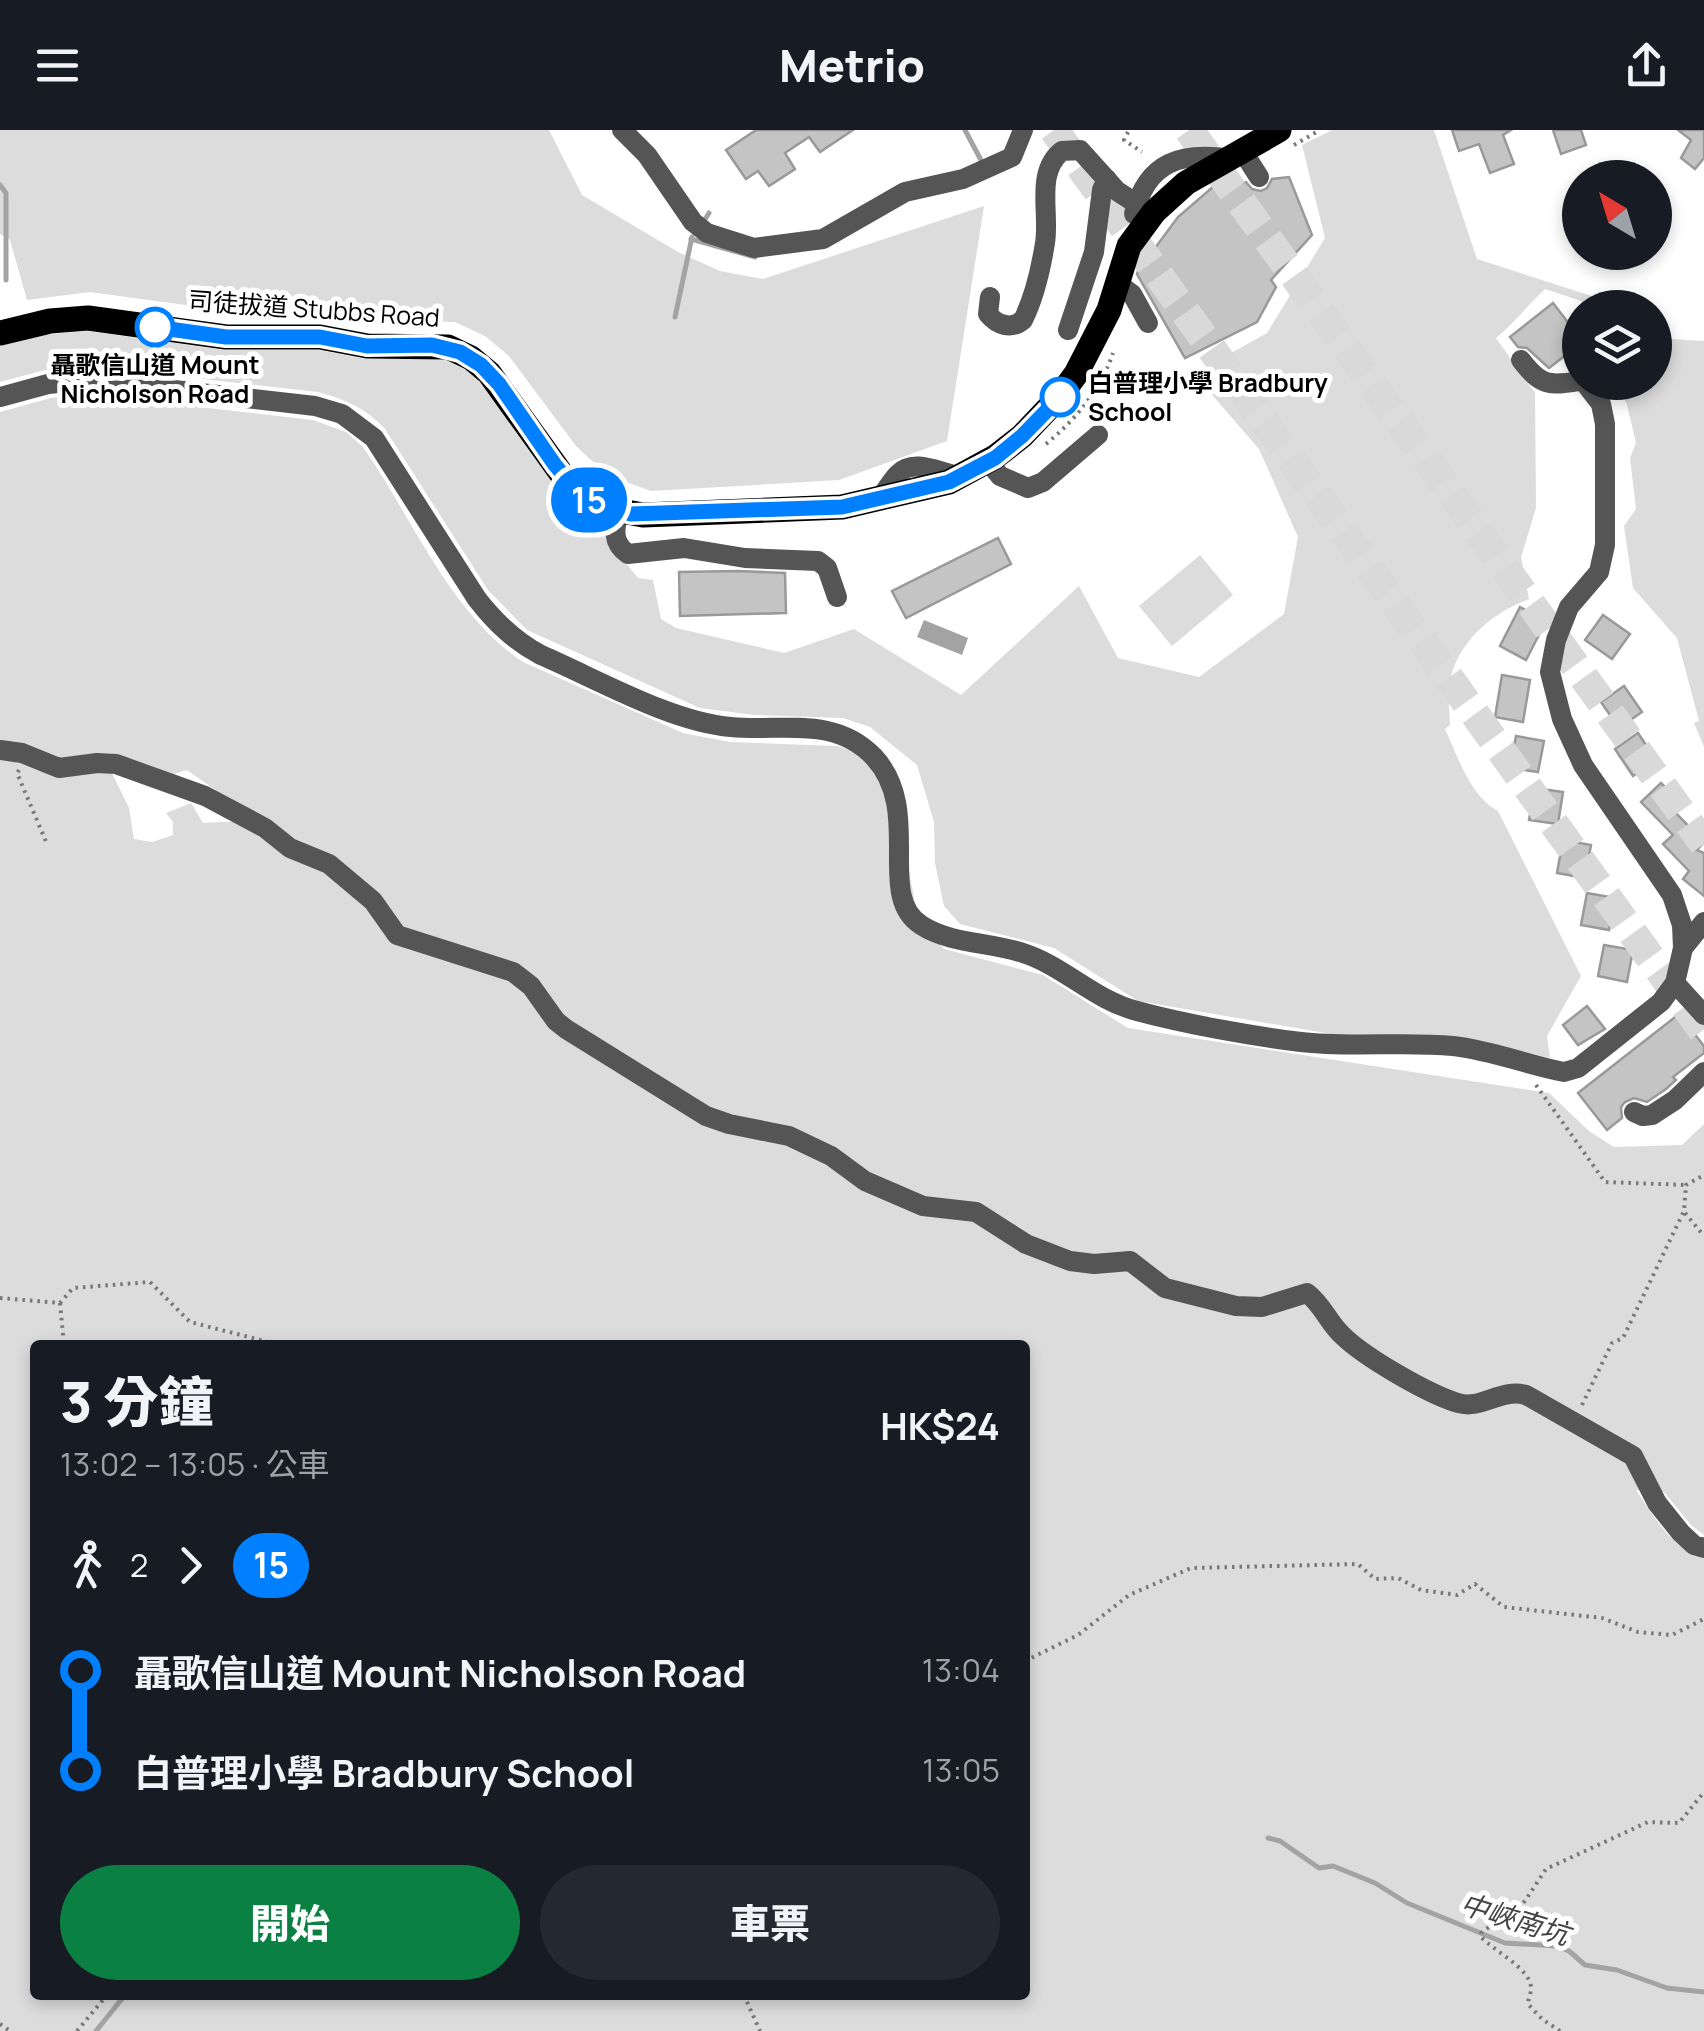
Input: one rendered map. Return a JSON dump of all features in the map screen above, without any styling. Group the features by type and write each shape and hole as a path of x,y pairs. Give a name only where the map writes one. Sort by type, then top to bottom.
{"main road":[{"name":"司徒拔道 Stubbs Road","path":"0,333 50,321 88,318 226,337 320,337 367,346 448,347 471,358 489,373 555,465 578,492 596,504 643,515 842,507 960,476 1022,436 1060,397 1090,349 1129,246 1168,197 1279,130"}],"street":[{"path":"622,130 647,154 700,228 754,248 822,238 904,192 964,180 1012,157 1022,130"},
{"path":"990,297 988,314 994,320 1006,326 1023,320 1046,240 1046,182 1054,156 1070,148 1080,150 1117,191 1137,204"},
{"path":"1129,246 1137,204 1156,172 1174,160 1188,156 1237,156 1259,176"},
{"path":"1068,330 1094,252 1107,179"},
{"path":"1118,283 1132,294 1148,323"},
{"path":"1521,360 1536,379 1562,384"},
{"path":"0,398 48,384 86,380 315,406 342,414 374,438 485,610 531,650 696,722 732,727 824,728 844,735 872,755 896,793 900,817 899,890 908,912 919,924 939,934 1028,954 1102,998 1140,1012 1303,1042 1453,1046 1564,1072 1578,1068 1661,1002 1675,983 1682,948 1682,925 1672,895 1583,765 1562,720 1550,672 1556,640 1569,607 1599,572 1605,545 1605,424 1598,400"},
{"path":"988,461 1000,476 1028,488 1042,482 1098,435"},
{"path":"619,512 616,540 628,554 684,548 746,558 809,559 827,568 836,597"},
{"path":"0,750 64,769 101,763 122,766 205,796 265,828 290,848 329,864 372,901 398,935 513,972 531,986 566,1029 713,1119 783,1134 831,1156 880,1188 926,1208 976,1212 1026,1244 1066,1260 1094,1264 1130,1262 1165,1288 1244,1307 1267,1306 1307,1293 1317,1300 1340,1334 1377,1363 1460,1404 1480,1403 1512,1391 1526,1395 1633,1456 1658,1504 1681,1533 1704,1548"},
{"path":"1682,948 1704,922"},
{"path":"1675,983 1704,1015"},
{"path":"1634,1112 1643,1116 1664,1108 1704,1072"}],"path":[{"path":"1128,132 1124,140 1142,152"},
{"path":"30,756 17,773 47,844"},
{"path":"1516,1059 1605,1182 1686,1185 1704,1175"},
{"path":"1574,1422 1612,1343 1623,1338 1684,1211 1686,1185"},
{"path":"1684,1211 1704,1236"},
{"path":"64,1340 60,1303 74,1288 150,1282 190,1322 260,1340"},
{"path":"0,1298 60,1303"},
{"path":"1030,1659 1078,1635 1128,1595 1192,1568 1358,1564 1375,1580 1398,1578 1420,1590 1457,1596 1475,1584 1504,1607 1602,1618 1638,1632 1672,1635 1704,1619"},
{"path":"1560,2031 1528,2004 1532,1989 1525,1973 1481,1937 1486,1928 1525,1901 1546,1869 1648,1822 1678,1823 1704,1792"},
{"path":"77,2031 104,2000"},
{"path":"746,2000 760,2031"},
{"path":"0,2024 10,2031"}],"shaded area":[{"path":"0,130 549,130 582,195 678,252 720,271 763,279 984,206 947,441 839,480 651,491 612,477 591,460 576,446 509,356 485,336 455,322 371,320 322,311 229,311 90,292 27,300 10,240 0,234"},
{"path":"1332,130 1434,130 1477,259 1573,290 1562,290 1562,295 1545,289 1496,338 1535,393 1536,508 1521,557 1529,599 1489,621 1468,642 1453,669 1448,689 1450,725 1445,729 1472,786 1498,811 1581,976 1547,1036 1550,1058 1511,1049 1343,1036 1138,1001 1054,948 960,924 944,906 935,863 934,822 917,765 870,727 843,718 755,715 700,708 527,630 488,590 385,429 346,401 318,392 87,366 45,370 0,382 0,346 40,335 87,331 225,350 319,350 365,359 444,359 479,381 547,473 591,510 606,539 638,578 653,580 661,619 676,628 784,653 854,629 961,695 1079,586 1118,658 1199,677 1284,614 1298,537 1259,449 1194,374 1267,333 1325,238 1302,145"},
{"path":"1672,339 1704,341 1704,747 1694,723 1699,721 1677,638 1633,588 1624,526 1636,509 1630,458 1636,443 1625,400 1672,400"},
{"path":"86,394 313,420 346,432 363,447 453,591 497,642 523,662 683,733 730,742 837,746 856,752 892,782 918,919 944,949 1043,975 1128,1028 1549,1093 1589,1131 1614,1147 1682,1145 1704,1124 1704,1535 1664,1492 1636,1490 1673,1540 1704,1557 1704,2031 0,2031 0,412 51,398","holes":["110,769 168,776 187,770 225,797 242,821 203,823 191,803 166,813 173,822 173,835 152,842 134,839 129,808"]},
{"path":"1200,555 1233,595 1172,646 1139,606"},
{"path":"924,620 968,638 962,655 917,637"}],"building":[{"path":"756,130 853,130 820,152 809,137 785,153 795,169 769,186 758,171 746,179 726,150"},
{"path":"1452,130 1511,130 1503,135 1514,164 1490,173 1479,144 1459,151"},
{"path":"1553,130 1581,130 1586,145 1561,154"},
{"path":"1678,130 1704,130 1704,158 1695,169 1681,158 1691,140"},
{"path":"1289,177 1312,235 1271,280 1276,287 1257,322 1185,358 1138,271 1178,217 1214,186 1246,182 1261,191 1272,179"},
{"path":"1553,303 1562,315 1562,358 1549,368 1510,337"},
{"path":"998,538 1011,564 906,618 892,591"},
{"path":"679,572 785,573 786,613 680,616"},
{"path":"1520,607 1546,621 1526,660 1500,646"},
{"path":"1603,615 1630,634 1612,659 1585,640"},
{"path":"1502,675 1530,680 1523,722 1495,717"},
{"path":"1624,686 1642,712 1619,728 1601,702"},
{"path":"1638,733 1656,760 1633,776 1615,749"},
{"path":"1516,736 1544,741 1538,772 1510,768"},
{"path":"1661,783 1683,805 1675,812 1704,842 1697,850 1704,853 1704,896 1683,879 1689,871 1663,844 1673,835 1641,802"},
{"path":"1535,788 1563,792 1558,824 1529,820"},
{"path":"1563,840 1591,845 1585,878 1557,873"},
{"path":"1587,893 1615,898 1609,930 1581,925"},
{"path":"1604,945 1633,950 1627,982 1598,976"},
{"path":"1587,1006 1605,1029 1578,1045 1563,1025"},
{"path":"1679,1014 1704,1046 1704,1053 1647,1102 1634,1098 1625,1102 1621,1107 1622,1118 1607,1130 1578,1093"}],"waterway":[{"path":"965,130 983,164"},
{"path":"0,185 6,193 6,280"},
{"path":"702,224 709,213"},
{"path":"675,317 692,237"},
{"path":"691,239 755,257"},
{"name":"中峽南坑","path":"1268,1838 1280,1841 1319,1868 1333,1866 1375,1883 1407,1903 1505,1943 1556,1946 1585,1965 1617,1970 1667,1988 1704,1992"},
{"path":"96,2031 121,2000"}],"tunnel":[{"path":"1054,130 1704,1032"},
{"path":"1189,130 1704,844"}],"bus line":[{"name":"15","path":"155,327 226,337 320,337 367,346 448,347 481,365 499,384 578,492 596,504 631,514 842,507 949,482 995,458 1060,397"}],"place":[{"name":"聶歌信山道 Mount Nicholson Road","path":"155,327"},
{"name":"白普理小學 Bradbury School","path":"1060,397"}]}
